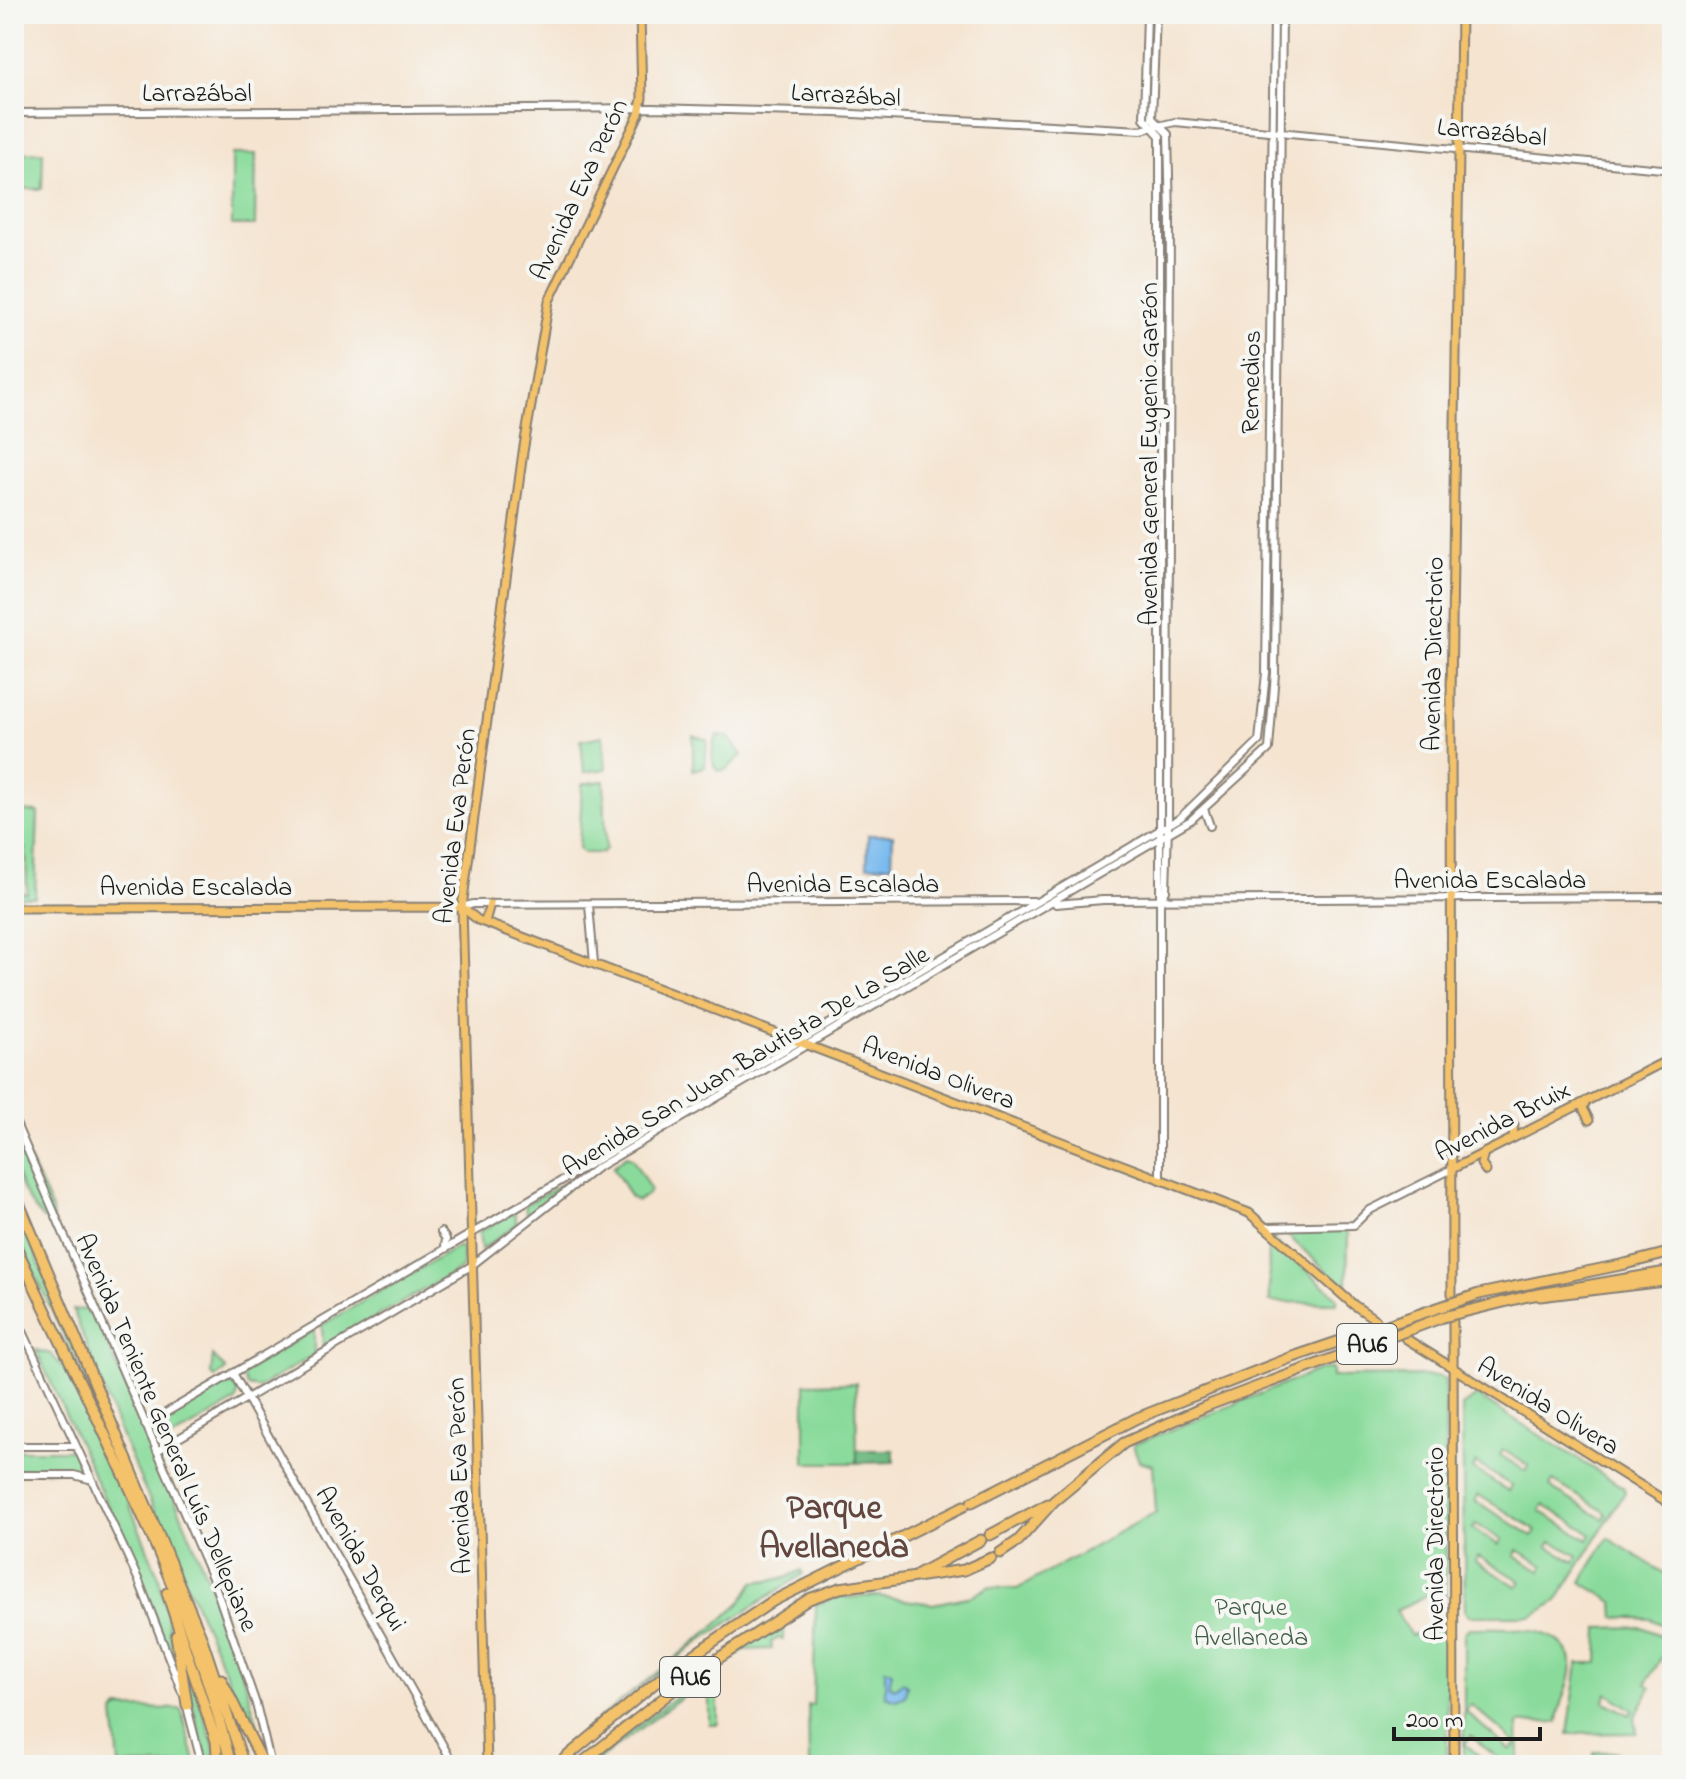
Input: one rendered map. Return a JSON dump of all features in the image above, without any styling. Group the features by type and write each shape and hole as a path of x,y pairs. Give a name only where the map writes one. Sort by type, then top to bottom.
{"highway":[{"path":"14,1191 213,1666 264,1765"},
{"path":"14,1242 160,1562 211,1695 231,1765"},
{"path":"1625,1264 1672,1252"},
{"name":"AU6","path":"557,1765 667,1673 773,1601 1083,1443 1195,1392 1434,1307 1557,1275 1672,1258"},
{"name":"AU6","path":"579,1765 690,1677 789,1609 840,1588 964,1570 996,1556 1018,1541 1054,1501 1124,1443 1209,1405 1443,1317 1528,1296 1672,1271"},
{"path":"1528,1296 1578,1294 1672,1280"},
{"name":"AU6","path":"911,1577 1054,1501"},
{"path":"160,1562 172,1612 187,1705"},
{"path":"172,1612 216,1741 218,1765"},
{"path":"213,1666 244,1765"},
{"path":"548,1765 606,1723"}],"main road":[{"name":"Avenida Eva Perón","path":"487,1765 462,907 523,452 549,301 641,108 640,14"},
{"name":"Avenida Directorio","path":"1452,1294 1450,900 1461,14"},
{"path":"485,922 490,904"},
{"name":"Avenida Escalada","path":"14,908 462,907"},
{"name":"Avenida Olivera","path":"462,907 485,922 1249,1213 1354,1305 1376,1320"},
{"name":"Avenida Bruix","path":"1452,1169 1672,1058"},
{"path":"1587,1099 1583,1108 1589,1120"},
{"path":"1507,1118 1515,1128 1508,1140"},
{"path":"1484,1153 1481,1161 1486,1171"},
{"name":"Avenida Directorio","path":"1453,1322 1454,1765"},
{"name":"Avenida Olivera","path":"1405,1338 1672,1505"}],"street":[{"name":"Avenida General Eugenio Garzón","path":"1147,14 1144,114 1168,134 1170,217 1168,825 1166,891 1161,900"},
{"name":"Avenida General Eugenio Garzón","path":"1156,14 1152,114 1160,134 1160,1178"},
{"name":"Remedios","path":"1269,749 1275,673 1274,14"},
{"name":"Remedios","path":"1253,749 1262,732 1266,673 1276,130 1282,14"},
{"name":"Larrazábal","path":"14,113 641,108 825,112 1141,130 1175,122 1672,170"},
{"name":"Avenida San Juan Bautista De La Salle","path":"145,1425 444,1247 1159,831 1194,808 1253,749"},
{"name":"Avenida San Juan Bautista De La Salle","path":"157,1451 471,1266 595,1169 1158,840 1204,809 1269,749"},
{"path":"1204,809 1210,826"},
{"name":"Avenida Escalada","path":"462,907 490,904 1037,901 1048,905 1075,900 1672,897"},
{"path":"1007,902 1013,909 1011,916"},
{"path":"589,905 594,963"},
{"path":"712,1082 712,1091"},
{"name":"Avenida Teniente General Luís Dellepiane","path":"14,1119 220,1599 256,1704 271,1765"},
{"name":"Avenida Bruix","path":"1266,1227 1354,1225 1368,1211 1452,1169"},
{"path":"441,1232 446,1239 444,1247"},
{"path":"14,1312 139,1581 187,1705 202,1765"},
{"name":"Avenida Derqui","path":"233,1373 454,1765"},
{"path":"14,1446 76,1446"},
{"path":"14,1475 82,1475 93,1483"}],"green space":[{"path":"1149,14 1153,14 1148,112 1147,111"},
{"path":"43,152 42,189 14,189 14,153"},
{"path":"232,154 256,154 255,225 232,225"},
{"path":"693,735 707,740 705,767 693,770"},
{"path":"718,735 729,738 742,755 727,769 718,771 712,753"},
{"path":"603,736 606,769 584,772 581,740"},
{"path":"604,781 606,849 602,853 583,853 579,849 582,784"},
{"path":"14,811 38,812 35,897 14,897","holes":["19,849 26,849 27,893 19,892"]},
{"path":"14,1127 52,1210 53,1221 43,1219 21,1187 14,1155"},
{"path":"610,1156 578,1175 530,1214 526,1213 525,1205"},
{"path":"626,1156 632,1158 650,1189 637,1201 631,1198 613,1167"},
{"path":"14,1202 102,1417 14,1230"},
{"path":"515,1214 517,1224 481,1250 479,1232"},
{"path":"1345,1230 1348,1234 1347,1285 1344,1286 1288,1236 1289,1232"},
{"path":"1272,1239 1337,1297 1337,1303 1270,1302 1268,1242"},
{"path":"459,1246 463,1250 462,1268 323,1347 322,1325"},
{"path":"93,1309 211,1588 251,1702 267,1761 118,1428 73,1310"},
{"path":"314,1330 314,1355 258,1388 247,1386 241,1372"},
{"path":"36,1350 51,1354 69,1374 112,1462 159,1577 180,1684 137,1570"},
{"path":"213,1356 226,1370 215,1378 211,1374"},
{"name":"Parque Avellaneda","path":"1322,1369 1332,1369 1332,1377 1439,1376 1445,1380 1446,1596 1438,1589 1396,1611 1411,1636 1432,1625 1447,1625 1447,1765 809,1765 808,1705 813,1705 816,1604 836,1598 877,1596 933,1604 972,1596 988,1587 1017,1589 1156,1512 1153,1465 1139,1461 1133,1445"},
{"path":"226,1382 233,1383 238,1392 236,1401 164,1443 157,1442 152,1428 155,1423"},
{"path":"856,1383 857,1463 805,1463 805,1384"},
{"path":"1477,1396 1624,1488 1625,1492 1557,1601 1532,1616 1468,1616 1465,1611 1462,1406","holes":["1503,1450 1529,1466 1526,1471 1500,1455","1476,1463 1512,1486 1509,1491 1473,1469","1553,1481 1606,1514 1603,1519 1550,1486","1478,1495 1532,1527 1536,1531 1533,1536 1475,1501","1543,1505 1585,1530 1591,1535 1588,1540 1540,1511","1476,1524 1502,1540 1499,1545 1473,1529","1552,1541 1578,1556 1575,1562 1548,1546","1518,1550 1544,1566 1541,1571 1515,1556","1478,1556 1521,1582 1518,1587 1475,1561"]},
{"path":"14,1450 74,1450 82,1467 77,1470 14,1471"},
{"path":"857,1450 894,1450 894,1462 857,1463"},
{"path":"1608,1538 1672,1578 1672,1629 1650,1619 1615,1617 1614,1602 1581,1582"},
{"path":"801,1570 803,1574 700,1641 587,1728 715,1626 742,1601 754,1582 786,1578"},
{"path":"783,1622 783,1640 779,1638 771,1642 772,1649 744,1650 592,1765 587,1765 710,1670"},
{"path":"1642,1627 1669,1639 1670,1643 1646,1684 1651,1687 1635,1717 1637,1733 1568,1734 1578,1663 1598,1663 1599,1628","holes":["1607,1693 1633,1710 1630,1715 1605,1702"]},
{"path":"1469,1628 1534,1631 1562,1644 1570,1656 1571,1673 1558,1722 1518,1723 1519,1765 1506,1765 1471,1736 1465,1744 1490,1765 1464,1765 1464,1633","holes":["1470,1704 1516,1743 1510,1750 1465,1711"]},
{"path":"180,1643 214,1746 215,1765 208,1765 182,1664"},
{"path":"709,1695 718,1695 718,1724 709,1724"},
{"path":"119,1708 181,1709 196,1765 119,1765 114,1713"},
{"path":"1594,1752 1618,1752 1618,1765 1594,1765"}],"water":[{"path":"868,835 893,835 892,865 867,866"},
{"path":"885,1669 892,1672 889,1685 895,1688 902,1682 907,1685 905,1696 896,1700 885,1696"}],"district":[{"name":"Parque Avellaneda","path":"834,1526"}]}
